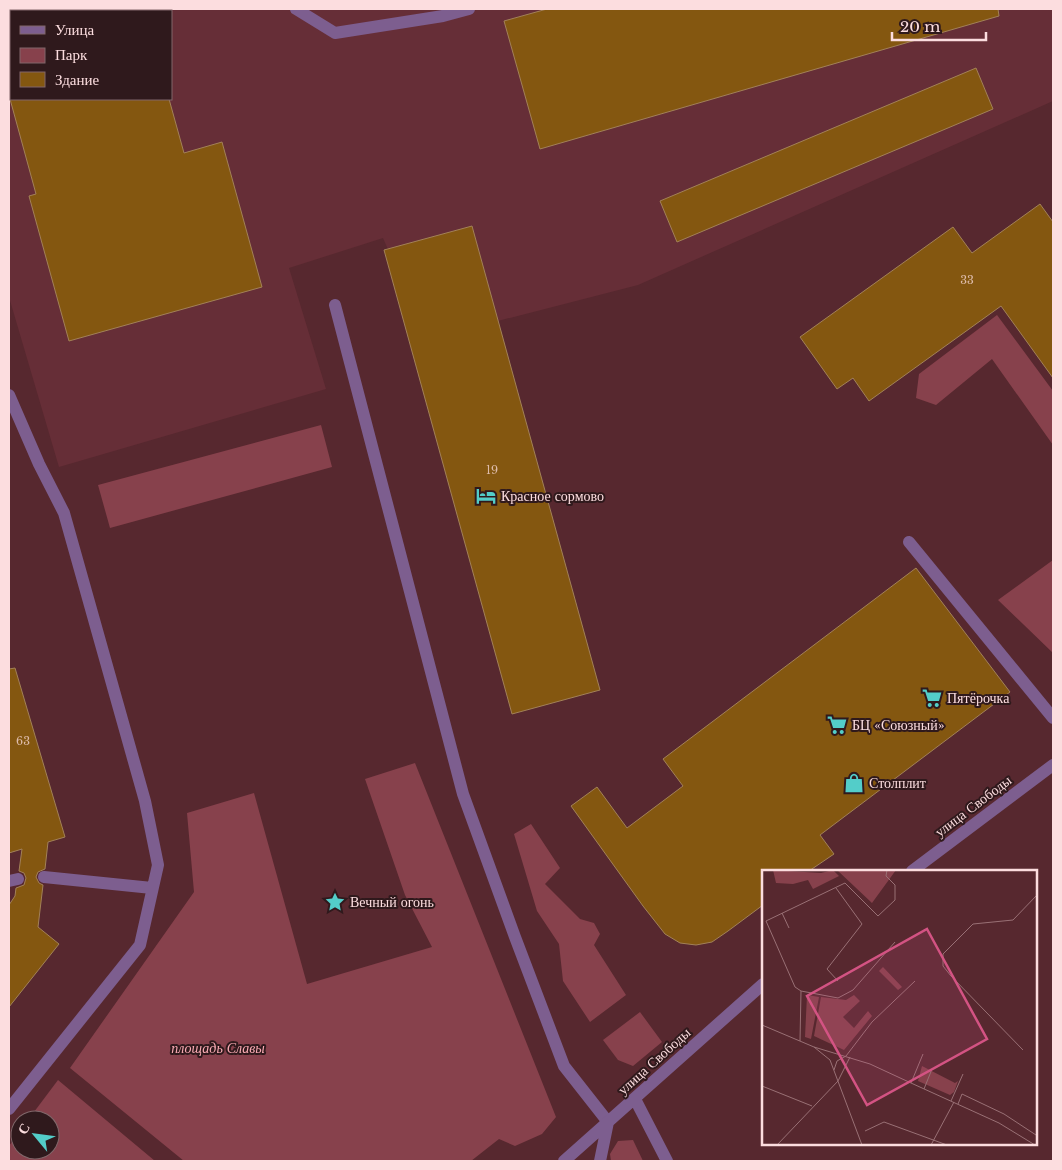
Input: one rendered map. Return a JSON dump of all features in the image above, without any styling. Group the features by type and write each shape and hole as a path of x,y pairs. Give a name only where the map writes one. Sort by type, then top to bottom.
{"street":[{"path":"296,9 335,33 443,16 469,9"},
{"path":"335,305 463,794 514,937 564,1066 608,1122 600,1161"},
{"path":"9,395 39,464 64,513 146,801 158,865 140,945 9,1109"},
{"path":"909,542 1053,718"},
{"name":"улица Свободы","path":"913,870 1053,765"},
{"path":"44,877 152,888"},
{"name":"улица Свободы","path":"564,1161 762,985"},
{"path":"635,1099 667,1161"}],"shaded area":[{"path":"9,9 1053,9 1053,101 638,285 490,323 390,254 383,238 289,268 326,389 59,467 9,297"}],"green space":[{"path":"997,315 1053,391 1053,445 992,359 936,405 916,398 919,374"},
{"path":"321,425 332,467 110,528 98,485"},
{"path":"1053,560 1053,653 998,600"},
{"name":"площадь Славы","path":"415,763 556,1117 542,1134 515,1146 499,1139 471,1161 184,1161 70,1068 194,892 187,813 254,793 307,984 432,947 405,895 365,779"},
{"path":"531,824 560,868 545,884 580,919 594,923 600,934 594,945 626,995 590,1022 563,981 559,944 537,911 514,834"},
{"path":"640,1012 662,1042 633,1066 618,1060 603,1040"},
{"path":"58,1080 155,1161 9,1161 10,1145 10,1160 60,1160 60,1110 36,1110"},
{"path":"633,1140 643,1161 611,1161 610,1154 618,1141"}],"building":[{"path":"547,9 998,9 999,16 540,149 504,21"},
{"path":"976,68 993,109 677,242 660,201"},
{"path":"10,100 169,100 184,153 222,142 262,287 69,341 29,196 36,194"},
{"path":"1040,204 1053,222 1053,378 1001,306 869,401 853,378 837,389 800,337 953,227 972,253"},
{"path":"472,226 600,690 512,714 384,250"},
{"name":"БЦ «Союзный»","path":"916,568 1010,692 820,835 834,854 810,870 762,870 762,906 712,942 696,945 680,943 665,934 571,806 597,787 627,828 683,786 663,759"},
{"path":"15,668 65,837 48,842 45,869 38,872 36,877 39,883 43,885 38,927 59,944 9,1007 9,905 15,896 16,888 24,885 26,878 24,873 19,871 22,849 9,853 9,669"}],"place":[{"name":"Красное сормово","path":"486,496"},
{"name":"Пятёрочка","path":"932,698"},
{"name":"БЦ «Союзный»","path":"837,725"},
{"name":"Столплит","path":"854,783"},
{"name":"Вечный огонь","path":"335,902"}]}
